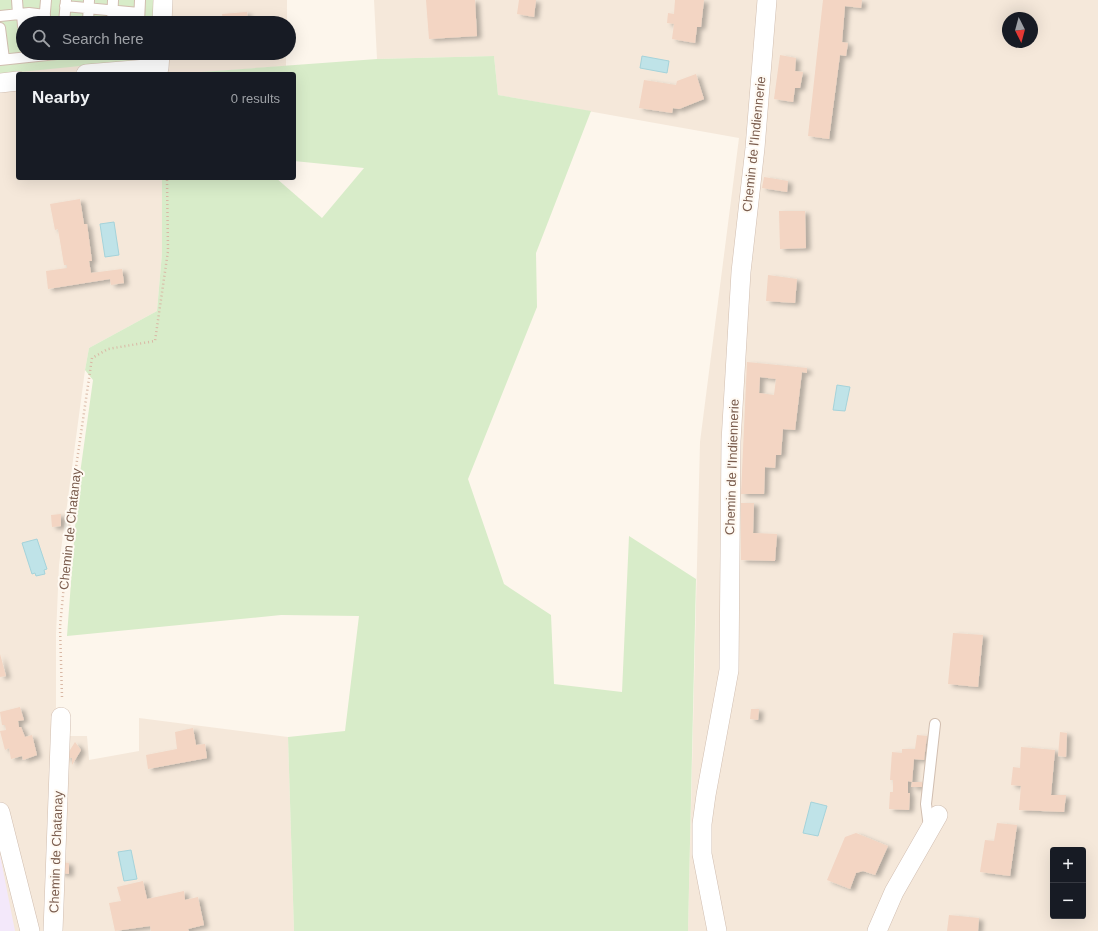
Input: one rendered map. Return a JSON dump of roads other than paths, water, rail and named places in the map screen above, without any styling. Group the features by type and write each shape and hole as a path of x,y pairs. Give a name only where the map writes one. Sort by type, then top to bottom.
{"street":[{"path":"162,16 163,0"},
{"name":"Chemin de l'Indiennerie","path":"717,931 702,854 702,824 728,670 731,441 741,272 755,148 767,0"},
{"path":"97,72 160,61"},
{"path":"0,83 16,81"},
{"name":"Chemin de Chatanay","path":"53,931 61,717"},
{"path":"0,812 30,931"},
{"path":"877,931 894,892 934,823"}],"lane":[{"path":"17,0 20,14"},
{"path":"44,16 46,0"},
{"path":"139,16 140,0"},
{"path":"64,16 65,3 113,5 139,12"},
{"path":"88,16 89,4"},
{"path":"112,16 113,5"},
{"path":"0,16 20,14 30,16"},
{"path":"0,28 2,60 16,58"},
{"path":"934,823 926,804 935,724"}],"water":[{"path":"642,56 669,61 667,73 640,68"},
{"path":"114,222 119,255 105,257 100,224"},
{"path":"837,385 850,387 845,411 833,410"},
{"path":"37,539 47,569 44,570 45,574 36,576 35,573 32,574 22,543"},
{"path":"811,802 827,806 818,836 803,833"},
{"path":"131,850 137,879 124,881 118,852"}]}
